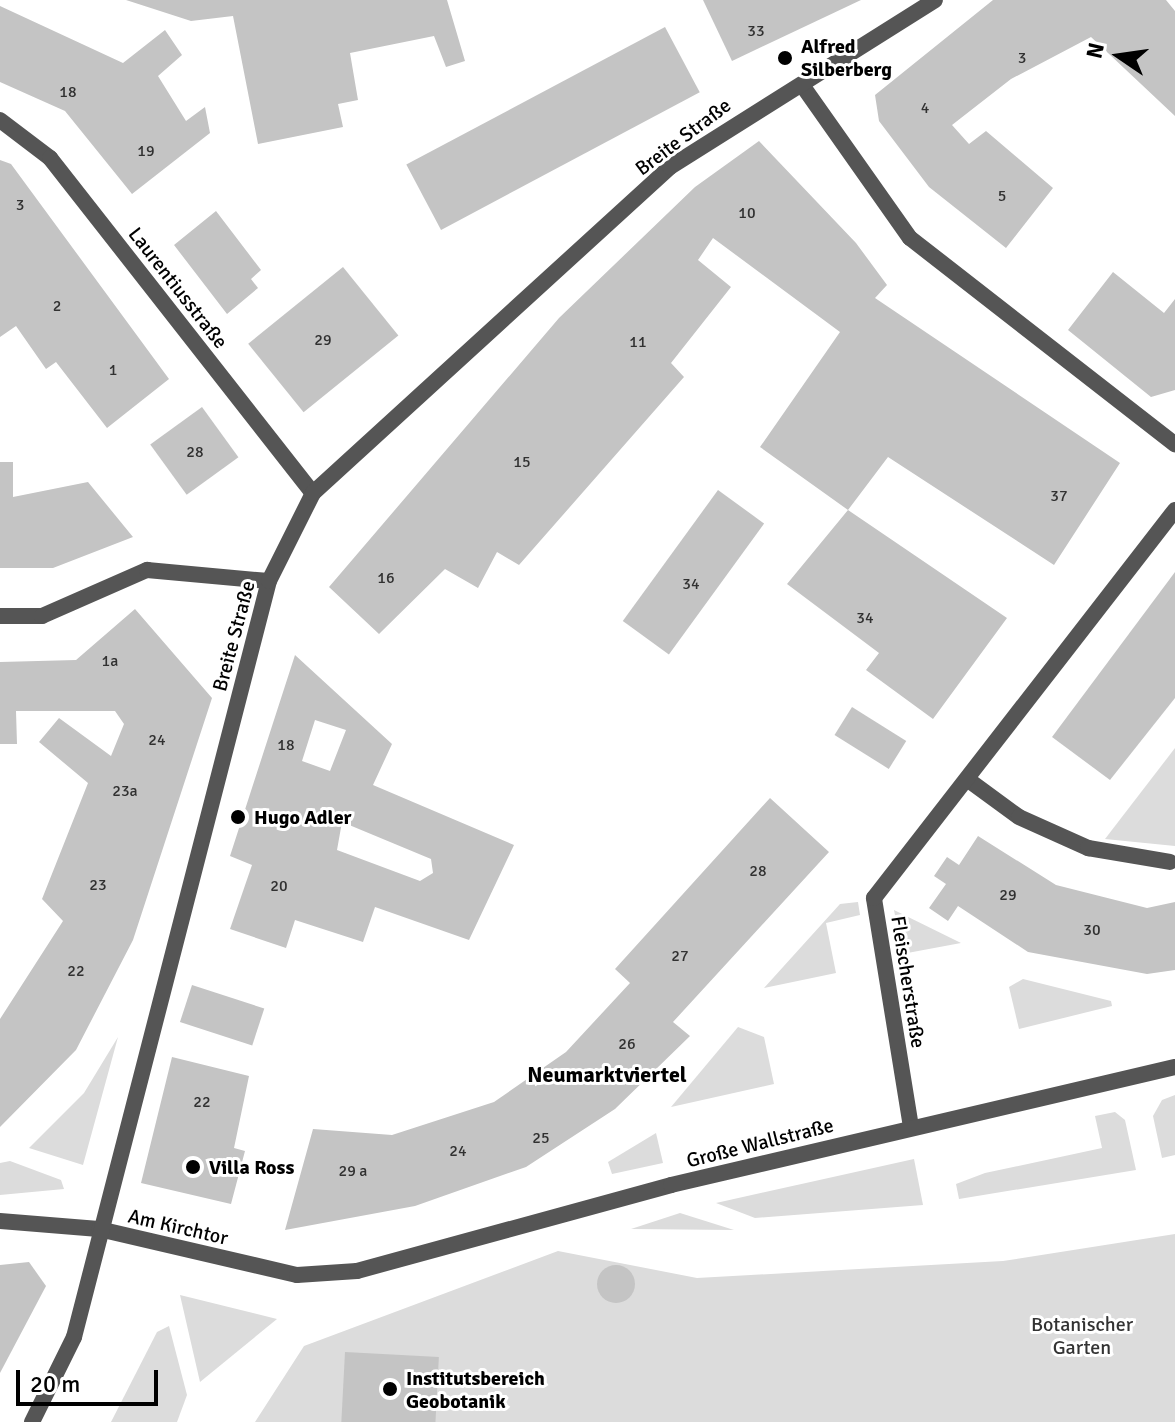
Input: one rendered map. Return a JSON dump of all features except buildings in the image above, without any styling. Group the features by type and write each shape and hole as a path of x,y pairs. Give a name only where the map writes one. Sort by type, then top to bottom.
{"street":[{"name":"Breite Straße","path":"99,1229 269,581 313,493 670,167 935,0"},
{"path":"802,85 910,238 1175,444"},
{"name":"Laurentiusstraße","path":"0,120 50,158 313,493"},
{"name":"Fleischerstraße","path":"911,1127 874,898 1175,510"},
{"path":"0,616 42,616 147,570 269,581"},
{"path":"967,779 1019,817 1088,848 1170,862"},
{"name":"Große Wallstraße","path":"357,1271 911,1127 1175,1067"},
{"path":"0,1221 99,1229"},
{"name":"Am Kirchtor","path":"32,1422 74,1337 99,1229 297,1275 357,1271"}],"green space":[{"path":"1175,748 1175,846 1105,839"},
{"path":"858,902 860,915 826,923 836,973 764,988 840,904"},
{"path":"894,910 961,943 902,954"},
{"path":"1023,979 1111,1001 1112,1006 1019,1029 1009,987"},
{"path":"738,1027 764,1037 774,1084 671,1107"},
{"path":"118,1037 83,1165 29,1148 84,1093"},
{"path":"1175,1095 1175,1155 1162,1158 1153,1116 1162,1100"},
{"path":"1115,1112 1125,1120 1136,1170 959,1199 956,1184 985,1173 1102,1148 1095,1116"},
{"path":"656,1133 663,1163 612,1174 608,1162"},
{"path":"914,1159 923,1205 755,1218 716,1203"},
{"path":"10,1161 61,1180 64,1189 0,1195 0,1163"},
{"path":"680,1213 734,1230 631,1229"},
{"name":"Botanischer Garten","path":"1175,1234 1175,1422 255,1422 304,1346 558,1251 697,1278 1003,1261"},
{"path":"180,1295 277,1319 200,1382"},
{"path":"169,1326 187,1395 177,1422 111,1422 157,1332"}],"place":[{"name":"Alfred Silberberg","path":"785,58"},
{"name":"Hugo Adler","path":"238,817"},
{"name":"Villa Ross","path":"193,1167"},
{"name":"Institutsbereich Geobotanik","path":"390,1389"}],"district":[{"name":"Neumarktviertel","path":"607,1075"}]}
